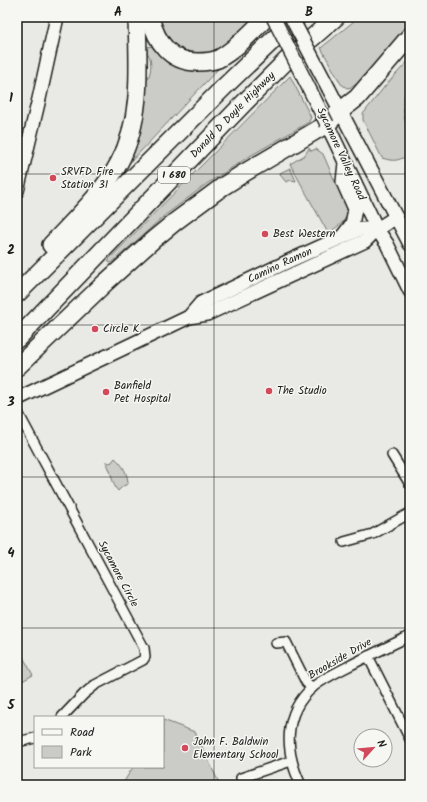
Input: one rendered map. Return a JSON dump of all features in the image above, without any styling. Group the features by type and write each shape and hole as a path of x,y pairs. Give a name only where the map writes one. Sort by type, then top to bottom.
{"highway":[{"path":"17,282 110,177 119,164 126,149 132,132 137,96 137,17"},
{"path":"150,17 153,29 160,42 168,52 178,58 190,62 205,62 217,59 227,53 267,17"},
{"name":"I 680","path":"17,294 224,87 297,17"},
{"name":"Donald D Doyle Highway","path":"17,339 242,104 289,58 336,17"},
{"path":"17,367 106,282 176,221 238,176 328,124 340,111 356,98 410,36"}],"main road":[{"path":"17,191 57,17"},
{"name":"Sycamore Valley Road","path":"273,17 328,124 377,229 387,244 410,290"},
{"name":"Sycamore Valley Road","path":"291,17 410,244"},
{"path":"341,238 352,224 355,209 343,182 345,163"},
{"name":"Camino Ramon","path":"17,399 189,316 207,314 365,241 377,229 396,217"},
{"name":"Camino Ramon","path":"189,316 201,303 360,229 377,229"}],"street":[{"name":"Sycamore Circle","path":"17,411 145,653 143,660 95,685 63,716"},
{"path":"392,455 410,484"},
{"path":"344,542 373,534 410,513"},
{"name":"Brookside Drive","path":"301,785 291,761 289,748 291,721 297,708 312,688 322,681 368,656 410,636"},
{"path":"276,643 286,642 306,682 312,688"},
{"path":"368,656 410,739"},
{"path":"17,742 34,738"},
{"path":"241,778 291,761"}],"green space":[{"path":"158,17 258,17 227,46 209,54 199,55 179,50 172,44 165,35"},
{"path":"359,17 410,17 410,27 371,72 354,86 347,88 341,84 321,48"},
{"path":"157,46 218,67 218,69 125,168 145,84 150,72 150,58 144,47"},
{"path":"410,59 410,84 405,93 403,104 404,117 410,135 410,153 397,160 382,158 363,120 363,114 385,86"},
{"path":"290,76 311,117 309,122 250,156 208,183 164,216 115,260 111,263 109,262 109,259"},
{"path":"309,148 311,151 316,149 323,154 347,209 344,220 328,233 290,164 305,155"},
{"path":"290,168 296,181 291,180 286,182 280,173"},
{"path":"115,458 124,470 128,480 128,484 123,486 118,491 106,462 112,462"},
{"path":"17,646 33,675 17,684"},
{"name":"John F. Baldwin Elementary School","path":"164,720 195,732 220,785 122,785 132,768 164,768"}],"place":[{"name":"SRVFD Fire Station 31","path":"53,178"},
{"name":"Best Western","path":"265,234"},
{"name":"Circle K","path":"95,329"},
{"name":"The Studio","path":"269,391"},
{"name":"Banfield Pet Hospital","path":"106,392"},
{"name":"John F. Baldwin Elementary School","path":"185,748"}]}
